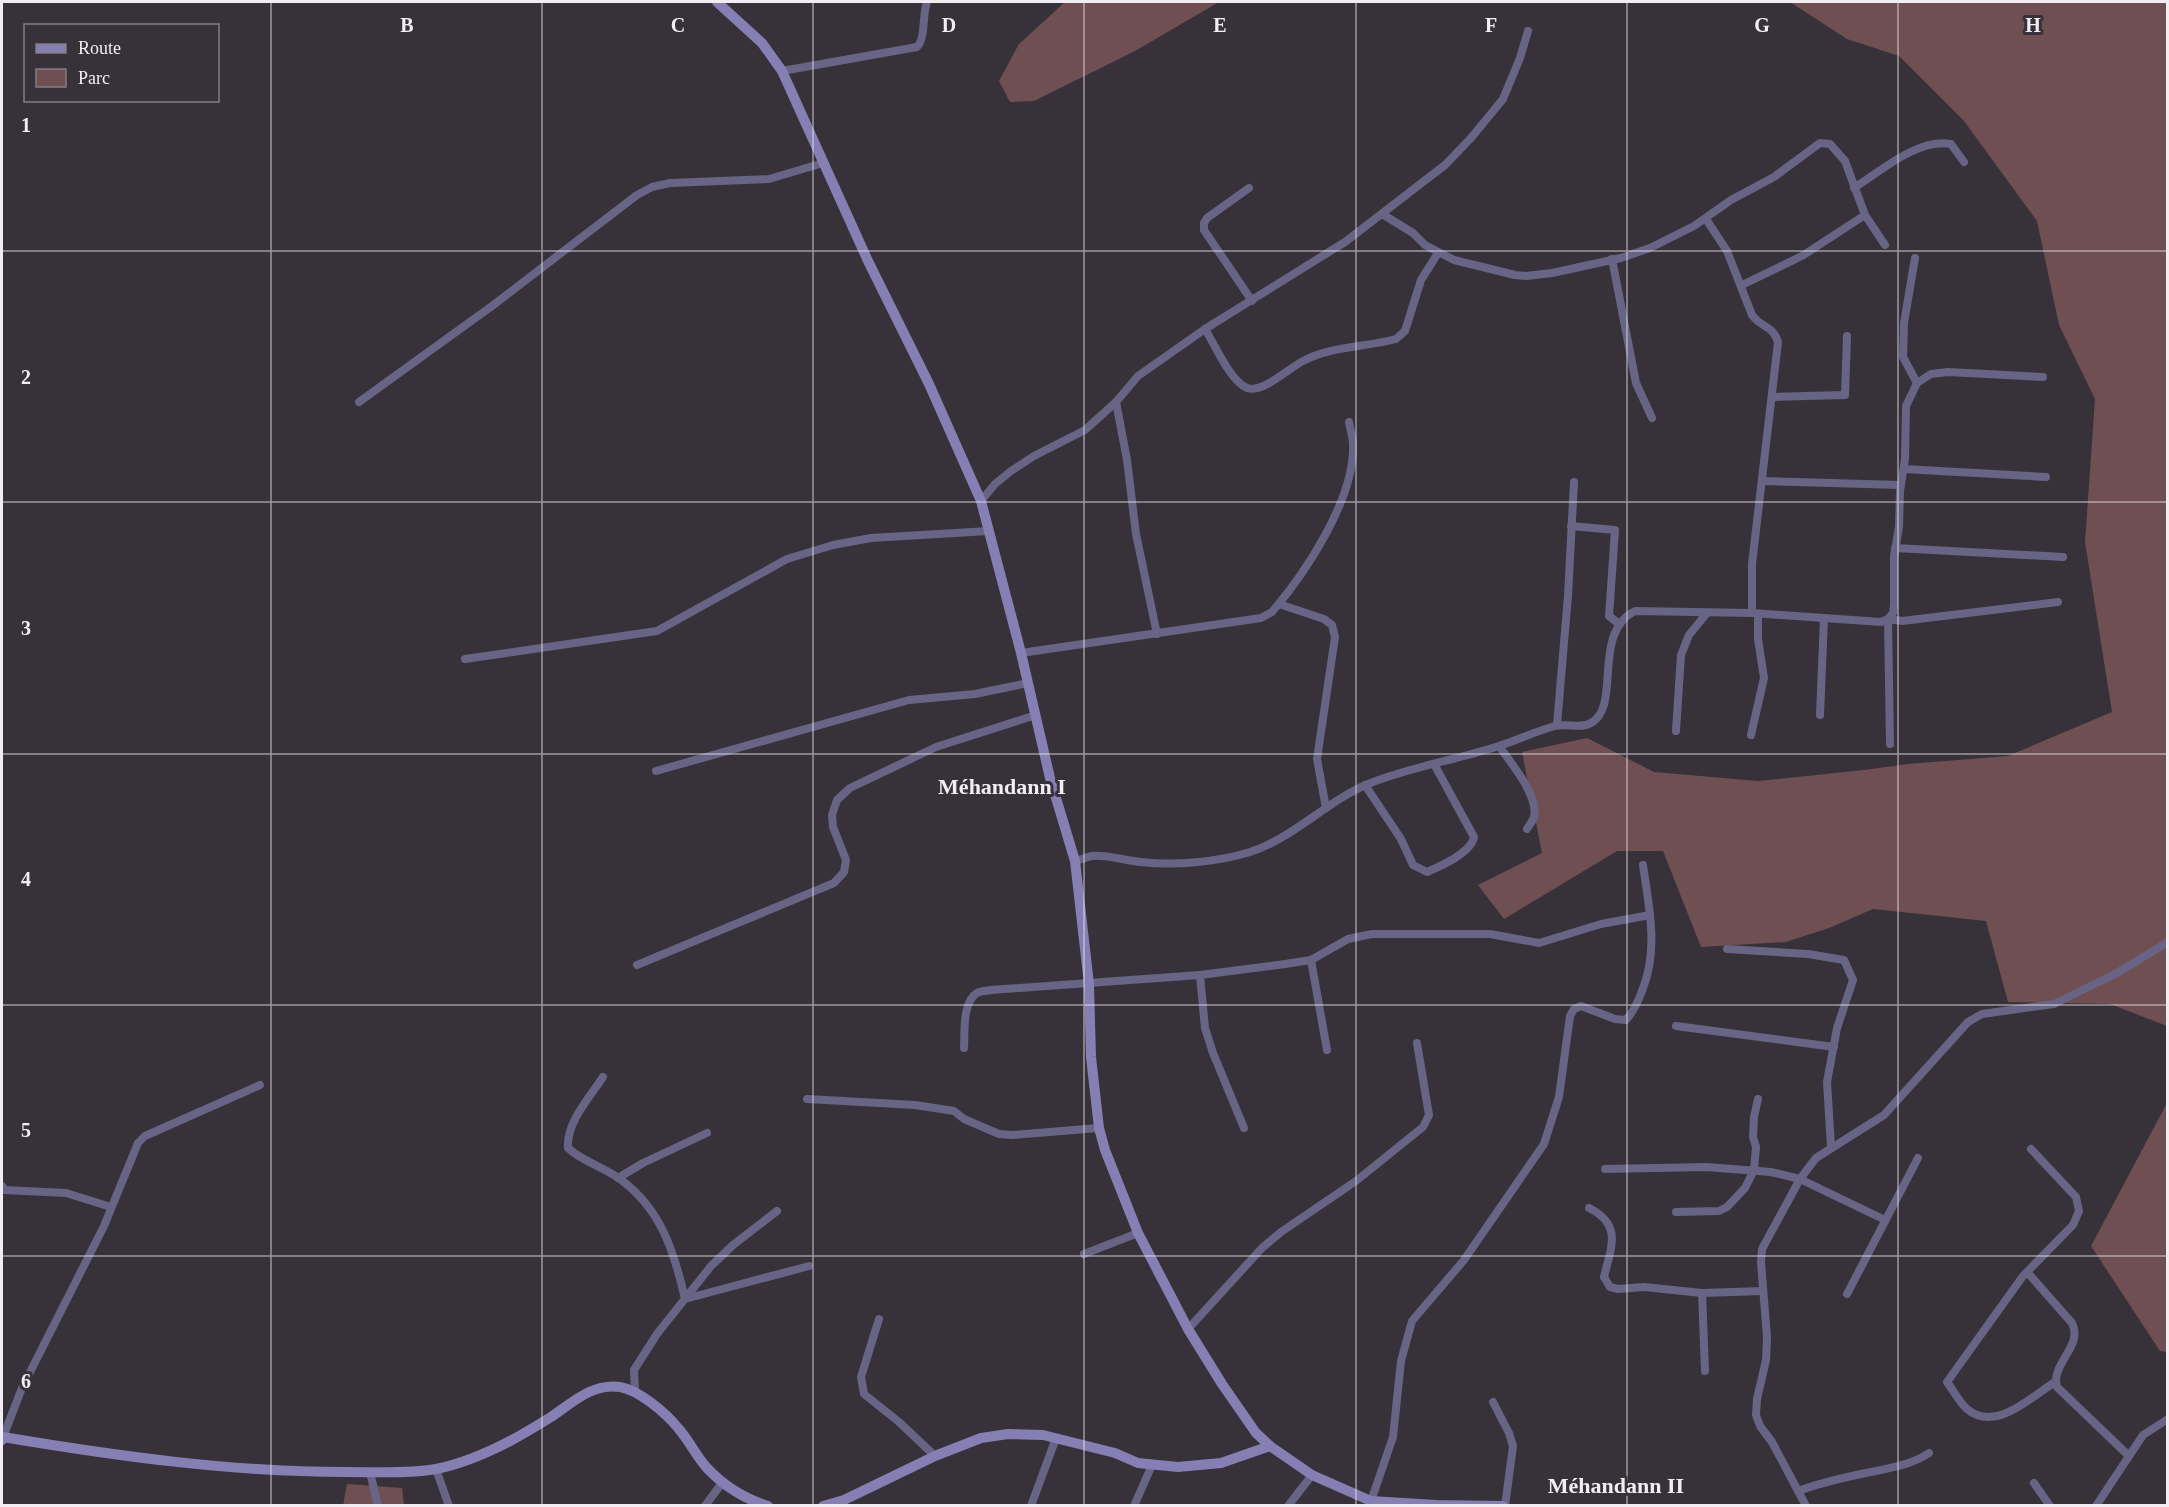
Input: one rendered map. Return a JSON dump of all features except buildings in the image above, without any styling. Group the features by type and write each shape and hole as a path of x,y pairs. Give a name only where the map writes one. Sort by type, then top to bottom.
{"street":[{"path":"717,2 762,43 782,71 868,261 929,384 981,501 1021,653 1050,778 1075,861 1089,984 1091,1057 1099,1128 1105,1150 1138,1233 1188,1329 1221,1384 1256,1433 1270,1446 1312,1475 1371,1501 1504,1506 1513,1446 1493,1402"},
{"path":"782,71 917,47 922,42 924,8 927,2"},
{"path":"981,501 995,484 1011,471 1034,456 1084,430 1116,402 1138,376 1205,329 1345,242 1445,165 1503,99 1520,58 1528,31"},
{"path":"1854,188 1915,149 1940,142 1951,144 1964,162"},
{"path":"1383,214 1438,253 1463,262 1515,275 1552,273 1612,260 1650,248 1706,219 1731,200 1774,177 1820,143 1830,144 1845,160 1865,215 1885,245"},
{"path":"359,402 492,306 637,195 652,187 670,183 769,179 823,163"},
{"path":"1249,188 1207,218 1204,230 1252,301"},
{"path":"1742,285 1802,256 1865,215"},
{"path":"1706,219 1727,252 1752,315 1755,320 1773,330 1778,342 1752,564 1755,613 1764,678 1751,735"},
{"path":"1205,329 1235,380 1252,390 1263,386 1304,360 1326,352 1396,339 1405,331 1410,322 1414,298 1421,280 1438,253"},
{"path":"1916,258 1904,322 1903,357 1917,383"},
{"path":"1612,260 1636,383 1652,418"},
{"path":"1772,397 1845,394 1847,336"},
{"path":"1075,861 1094,855 1143,863 1178,864 1250,852 1271,843 1365,785 1389,776 1499,746 1557,725 1584,726 1592,723 1600,714 1606,693 1612,635 1618,623 1635,611 1755,613 1881,622 1888,619 1893,614 1894,605 1893,578 1904,469 1906,406 1917,383 1932,374 1948,372 2043,377"},
{"path":"1116,402 1127,460 1136,534 1157,634"},
{"path":"1021,653 1261,618 1272,612 1329,529 1342,499 1353,445 1349,422"},
{"path":"1904,469 2046,477"},
{"path":"1762,481 1901,485"},
{"path":"1557,725 1574,482"},
{"path":"1572,526 1615,530 1609,616 1618,623"},
{"path":"465,659 657,631 787,560 833,545 871,538 988,531"},
{"path":"1895,548 2063,557"},
{"path":"1888,619 1902,621 2058,602"},
{"path":"1279,604 1324,620 1332,625 1335,637 1317,759 1326,808"},
{"path":"1676,731 1681,655 1689,635 1707,613"},
{"path":"1820,715 1824,618"},
{"path":"1888,619 1890,744"},
{"path":"656,771 909,700 975,694 1028,683"},
{"path":"637,965 834,883 844,872 846,860 833,827 832,815 837,800 850,788 936,747 1036,715"},
{"path":"1499,746 1530,793 1534,818 1527,829"},
{"path":"1365,785 1401,839 1413,865 1427,872 1467,850 1473,843 1474,837 1434,764"},
{"path":"1371,1501 1393,1437 1401,1362 1412,1321 1464,1260 1544,1144 1559,1097 1564,1072 1567,1029 1574,1009 1581,1006 1615,1019 1626,1020 1633,1012 1649,975 1653,953 1642,865"},
{"path":"963,1048 970,1000 977,993 991,990 1200,975 1311,960 1348,939 1372,934 1490,934 1529,943 1539,943 1601,924 1650,915"},
{"path":"1806,1506 1756,1415 1757,1399 1766,1360 1767,1337 1762,1291 1762,1249 1800,1179 1816,1158 1884,1115 1968,1022 1982,1014 2054,1004 2117,973 2168,942"},
{"path":"1727,949 1808,954 1844,960 1853,980 1838,1028 1827,1082 1831,1147"},
{"path":"1311,960 1327,1050"},
{"path":"1200,975 1205,1028 1244,1128"},
{"path":"1676,1026 1834,1047"},
{"path":"1188,1329 1262,1248 1281,1232 1356,1182 1423,1127 1429,1115 1417,1042"},
{"path":"603,1077 571,1126 567,1139 568,1148 576,1155 618,1178 643,1198 663,1229 677,1262 685,1299"},
{"path":"260,1085 145,1136 138,1143 104,1226 22,1388 2,1438 202,1464 313,1472 436,1469 467,1460 511,1440 552,1416 580,1396 598,1388 619,1387 635,1392 678,1427 706,1467 722,1483 768,1506"},
{"path":"807,1099 915,1105 954,1111 964,1119 999,1134 1099,1128"},
{"path":"1676,1212 1719,1211 1728,1206 1745,1188 1754,1170 1756,1147 1753,1137 1754,1118 1758,1099"},
{"path":"618,1178 643,1163 707,1133"},
{"path":"2027,1272 2072,1323 2076,1330 2075,1338 2055,1382 2007,1414 1988,1418 1967,1410 1947,1382 2027,1272 2073,1225 2079,1210 2076,1197 2031,1149"},
{"path":"1848,1294 1918,1158"},
{"path":"1605,1169 1706,1167 1754,1170 1800,1179 1885,1220"},
{"path":"2,1186 5,1190 19,1192 66,1193 111,1207"},
{"path":"1589,1208 1603,1215 1611,1227 1612,1243 1604,1277 1610,1287 1618,1289 1644,1287 1702,1293 1762,1291"},
{"path":"635,1392 634,1370 685,1299 711,1266 777,1211"},
{"path":"1084,1254 1138,1233"},
{"path":"685,1299 809,1266"},
{"path":"1702,1293 1705,1371"},
{"path":"879,1319 861,1377 864,1394 899,1422 935,1456"},
{"path":"2055,1382 2057,1387 2129,1456"},
{"path":"2096,1506 2142,1435 2168,1419"},
{"path":"822,1506 838,1504 935,1456 981,1438 1008,1434 1043,1435 1115,1453 1138,1463 1178,1467 1221,1463 1270,1446"},
{"path":"1031,1506 1056,1438"},
{"path":"1798,1491 1817,1484 1896,1467 1923,1458 1929,1453"},
{"path":"1134,1506 1152,1465"},
{"path":"436,1469 449,1506"},
{"path":"370,1472 378,1506"},
{"path":"1288,1506 1312,1475"},
{"path":"705,1506 722,1483"},
{"path":"2034,1483 2050,1506"}],"green space":[{"path":"1065,2 1219,2 1135,51 1034,101 1010,102 999,81 1019,44"},
{"path":"1790,2 2167,2 2167,1026 2110,1004 2008,1002 1986,921 1873,909 1829,928 1786,942 1701,947 1663,851 1617,851 1504,919 1478,885 1542,853 1522,752 1587,738 1654,772 1758,781 1908,764 2008,756 2112,712 2085,542 2095,399 2059,325 2037,221 1964,121 1899,56 1847,39"},
{"path":"2167,1103 2167,1352 2160,1351 2091,1246"},
{"path":"347,1484 402,1488 404,1505 343,1506"}],"district":[{"name":"Méhandann I","path":"1002,786"},
{"name":"Méhandann II","path":"1616,1485"}]}
